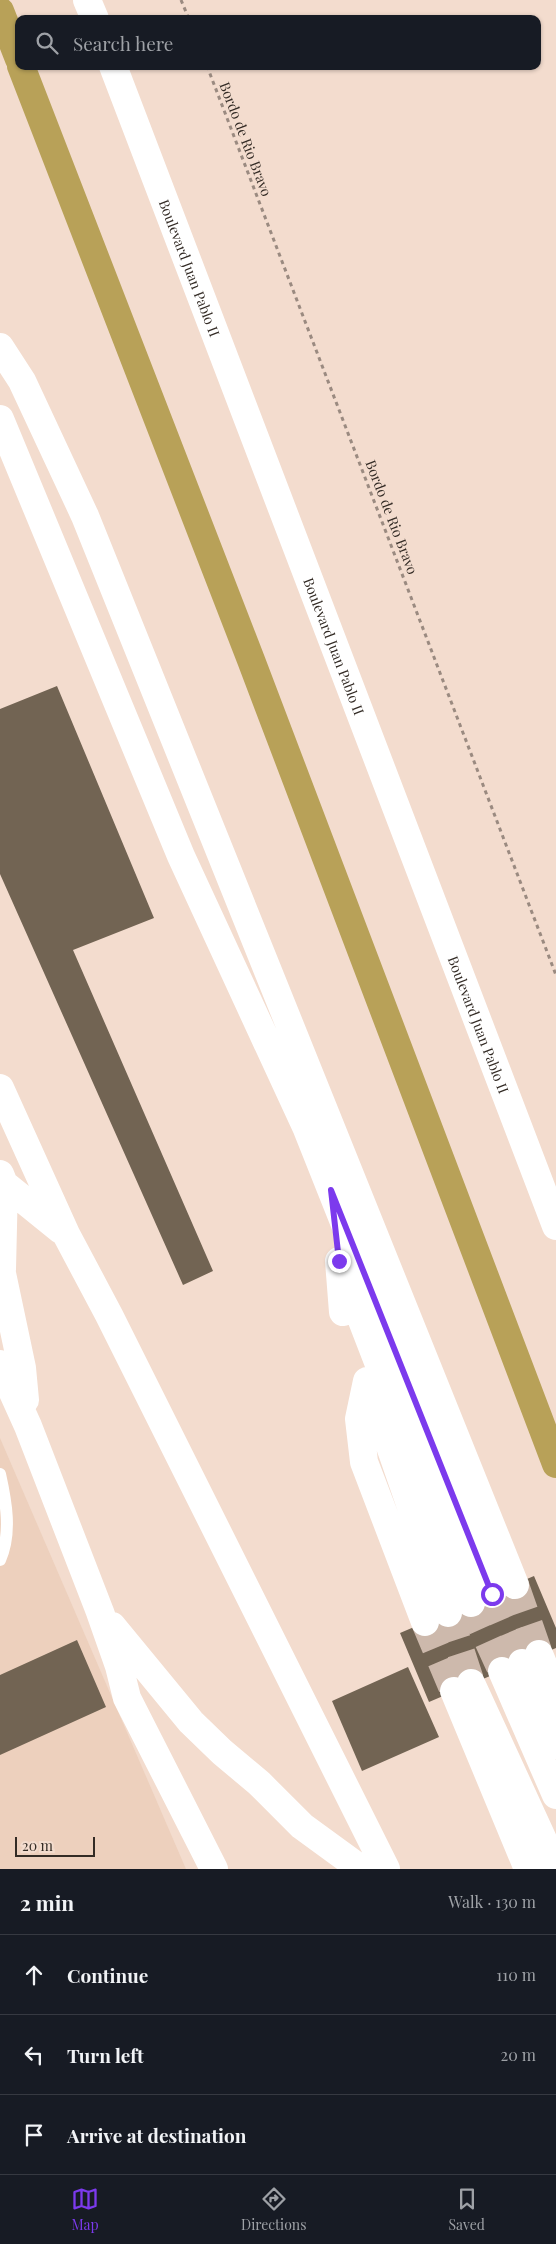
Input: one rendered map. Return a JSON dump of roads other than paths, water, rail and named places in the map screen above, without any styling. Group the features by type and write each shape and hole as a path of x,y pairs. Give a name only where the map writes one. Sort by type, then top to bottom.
{"main road":[{"path":"87,0 93,15"},
{"name":"Boulevard Juan Pablo II","path":"115,70 556,1226"},
{"path":"0,347 22,382 85,516 470,1603"},
{"path":"0,419 181,856 307,1129 331,1190 470,1603"},
{"path":"0,1088 66,1234 109,1315 386,1869"},
{"path":"2,1179 66,1234"},
{"path":"2,1179 1,1267 22,1368 28,1426"},
{"path":"331,1190 344,1318 367,1381 358,1419 364,1462 470,1603"},
{"path":"339,1261 470,1603"},
{"path":"0,1364 28,1426 100,1612 119,1666 127,1698 214,1869"},
{"path":"100,1612 191,1722 302,1826 361,1869"},
{"path":"521,1663 556,1695"},
{"path":"521,1663 556,1745"},
{"path":"521,1663 556,1795"},
{"path":"119,1666 138,1688 231,1869"},
{"path":"528,1869 463,1687 556,1868"}],"lane":[{"path":"0,1474 6,1498 7,1522 0,1560"}],"waterway":[{"path":"0,11 15,49"},
{"path":"23,70 251,660 556,1464"}],"tunnel":[{"path":"515,1585 539,1654"},
{"path":"492,1594 522,1663"},
{"path":"471,1603 502,1671"},
{"path":"448,1613 471,1683"},
{"path":"425,1622 454,1691"}]}
